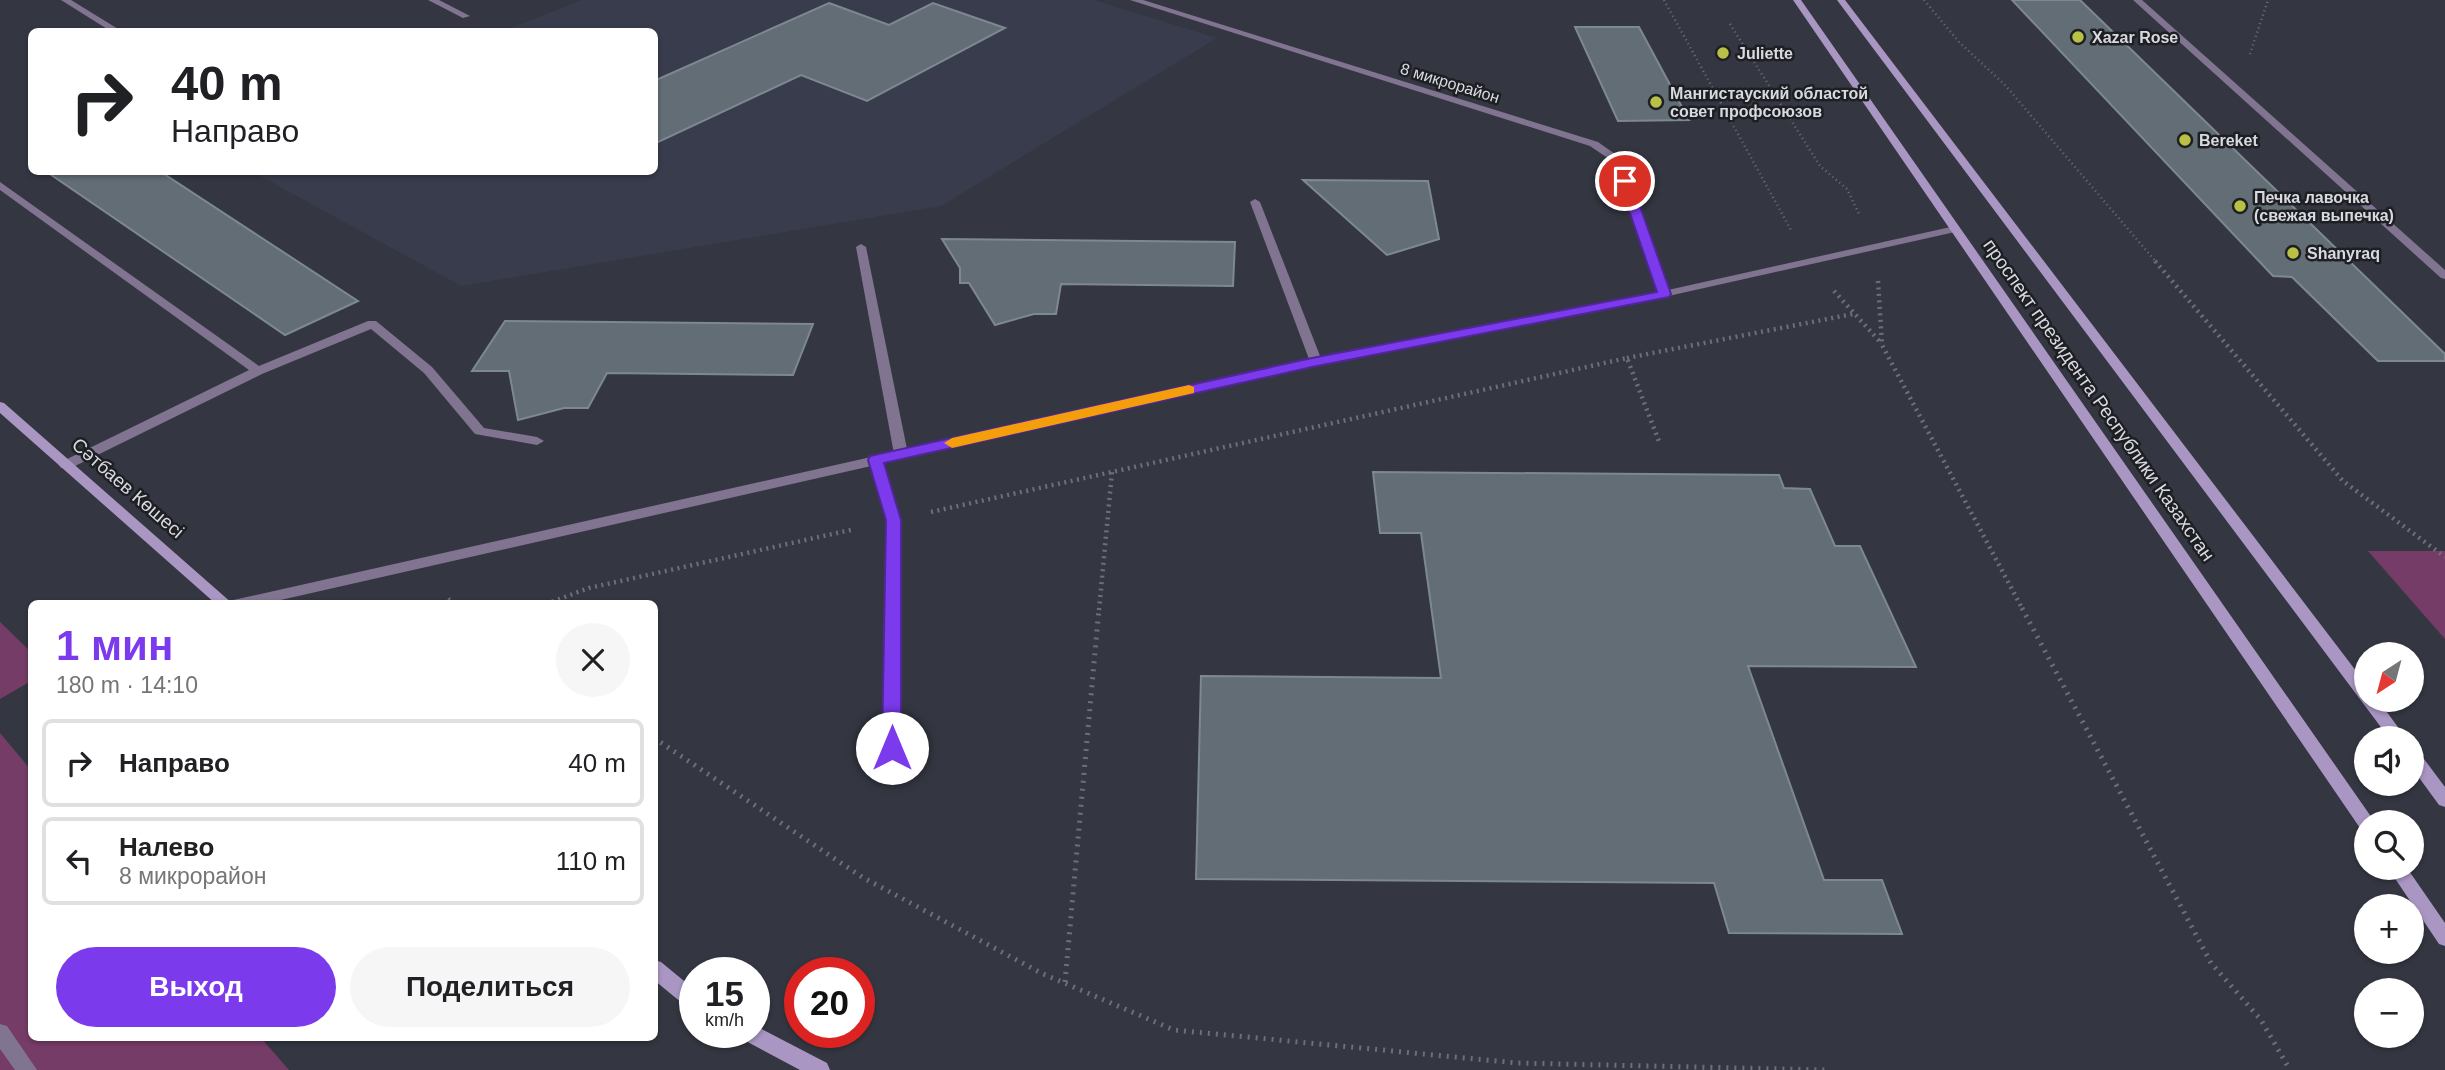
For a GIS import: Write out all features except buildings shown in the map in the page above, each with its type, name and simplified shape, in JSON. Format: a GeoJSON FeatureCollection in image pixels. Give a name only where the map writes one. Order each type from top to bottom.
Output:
{"type":"FeatureCollection","features":[{"type":"Feature","properties":{"kind":"main road","name":"проспект президента Республики Казахстан"},"geometry":{"type":"LineString","coordinates":[[1797,0],[2357,810]]}},
{"type":"Feature","properties":{"kind":"main road","name":"проспект президента Республики Казахстан"},"geometry":{"type":"LineString","coordinates":[[1841,0],[2354,680]]}},
{"type":"Feature","properties":{"kind":"main road","name":"Сәтбаев Көшесі"},"geometry":{"type":"LineString","coordinates":[[0,407],[221,600]]}},
{"type":"Feature","properties":{"kind":"main road"},"geometry":{"type":"LineString","coordinates":[[2378,712],[2389,726]]}},
{"type":"Feature","properties":{"kind":"main road"},"geometry":{"type":"LineString","coordinates":[[2424,772],[2445,800]]}},
{"type":"Feature","properties":{"kind":"main road"},"geometry":{"type":"LineString","coordinates":[[2405,880],[2445,938]]}},
{"type":"Feature","properties":{"kind":"main road"},"geometry":{"type":"LineString","coordinates":[[658,971],[679,989]]}},
{"type":"Feature","properties":{"kind":"main road"},"geometry":{"type":"LineString","coordinates":[[770,1043],[820,1070]]}},
{"type":"Feature","properties":{"kind":"street"},"geometry":{"type":"LineString","coordinates":[[65,0],[113,28]]}},
{"type":"Feature","properties":{"kind":"street"},"geometry":{"type":"LineString","coordinates":[[432,0],[466,16]]}},
{"type":"Feature","properties":{"kind":"street","name":"8 микрорайон"},"geometry":{"type":"LineString","coordinates":[[1134,0],[1594,144],[1617,159],[1664,294]]}},
{"type":"Feature","properties":{"kind":"street"},"geometry":{"type":"LineString","coordinates":[[2137,0],[2445,276]]}},
{"type":"Feature","properties":{"kind":"street"},"geometry":{"type":"LineString","coordinates":[[0,185],[258,371]]}},
{"type":"Feature","properties":{"kind":"street"},"geometry":{"type":"LineString","coordinates":[[1255,202],[1316,360],[1312,362]]}},
{"type":"Feature","properties":{"kind":"street"},"geometry":{"type":"LineString","coordinates":[[256,600],[1312,362],[1664,294],[1955,229]]}},
{"type":"Feature","properties":{"kind":"street"},"geometry":{"type":"LineString","coordinates":[[862,247],[901,454]]}},
{"type":"Feature","properties":{"kind":"street"},"geometry":{"type":"LineString","coordinates":[[66,465],[258,371],[372,324],[428,370],[481,431],[537,441]]}},
{"type":"Feature","properties":{"kind":"street"},"geometry":{"type":"LineString","coordinates":[[876,460],[894,520],[892,748]]}},
{"type":"Feature","properties":{"kind":"street"},"geometry":{"type":"LineString","coordinates":[[0,1033],[27,1070]]}},
{"type":"Feature","properties":{"kind":"path"},"geometry":{"type":"LineString","coordinates":[[1664,0],[1808,262],[1882,345],[2211,963],[2262,1020],[2290,1070]]}},
{"type":"Feature","properties":{"kind":"path"},"geometry":{"type":"LineString","coordinates":[[1924,0],[1959,42],[2005,85],[2343,481],[2445,557]]}},
{"type":"Feature","properties":{"kind":"path"},"geometry":{"type":"LineString","coordinates":[[2238,91],[2268,0]]}},
{"type":"Feature","properties":{"kind":"path"},"geometry":{"type":"LineString","coordinates":[[1730,24],[1820,166],[1847,190],[1875,247],[1882,345]]}},
{"type":"Feature","properties":{"kind":"path"},"geometry":{"type":"LineString","coordinates":[[558,600],[589,588],[894,520],[1627,358],[1854,313]]}},
{"type":"Feature","properties":{"kind":"path"},"geometry":{"type":"LineString","coordinates":[[1627,358],[1660,444]]}},
{"type":"Feature","properties":{"kind":"path"},"geometry":{"type":"LineString","coordinates":[[1065,982],[1112,472]]}},
{"type":"Feature","properties":{"kind":"path"},"geometry":{"type":"LineString","coordinates":[[658,741],[862,877],[1041,973],[1174,1030],[1517,1063],[1827,1070]]}},
{"type":"Feature","properties":{"kind":"shaded area"},"geometry":{"type":"Polygon","coordinates":[[[582,0],[1094,0],[1217,38],[941,206],[461,286],[258,175],[658,175],[658,28],[511,28],[582,0]]]}},
{"type":"Feature","properties":{"kind":"shaded area"},"geometry":{"type":"Polygon","coordinates":[[[2368,551],[2445,551],[2445,639],[2368,551]]]}},
{"type":"Feature","properties":{"kind":"shaded area"},"geometry":{"type":"Polygon","coordinates":[[[0,622],[28,649],[28,683],[0,699],[0,622]]]}},
{"type":"Feature","properties":{"kind":"shaded area"},"geometry":{"type":"Polygon","coordinates":[[[0,733],[28,766],[28,1041],[264,1041],[289,1070],[0,1070],[0,733]]]}},
{"type":"Feature","properties":{"kind":"slow traffic"},"geometry":{"type":"LineString","coordinates":[[952,443],[1189,390]]}},
{"type":"Feature","properties":{"kind":"place","name":"Xazar Rose"},"geometry":{"type":"Point","coordinates":[2078,37]}},
{"type":"Feature","properties":{"kind":"place","name":"Juliette"},"geometry":{"type":"Point","coordinates":[1723,53]}},
{"type":"Feature","properties":{"kind":"place","name":"Мангистауский областой совет профсоюзов"},"geometry":{"type":"Point","coordinates":[1656,102]}},
{"type":"Feature","properties":{"kind":"place","name":"Bereket"},"geometry":{"type":"Point","coordinates":[2185,140]}},
{"type":"Feature","properties":{"kind":"place","name":"Печка лавочка (свежая выпечка)"},"geometry":{"type":"Point","coordinates":[2240,206]}},
{"type":"Feature","properties":{"kind":"place","name":"Shanyraq"},"geometry":{"type":"Point","coordinates":[2293,253]}},
{"type":"Feature","properties":{"kind":"route"},"geometry":{"type":"LineString","coordinates":[[892,748],[894,520],[876,460],[1312,362],[1664,294],[1625,181]]}}]}
